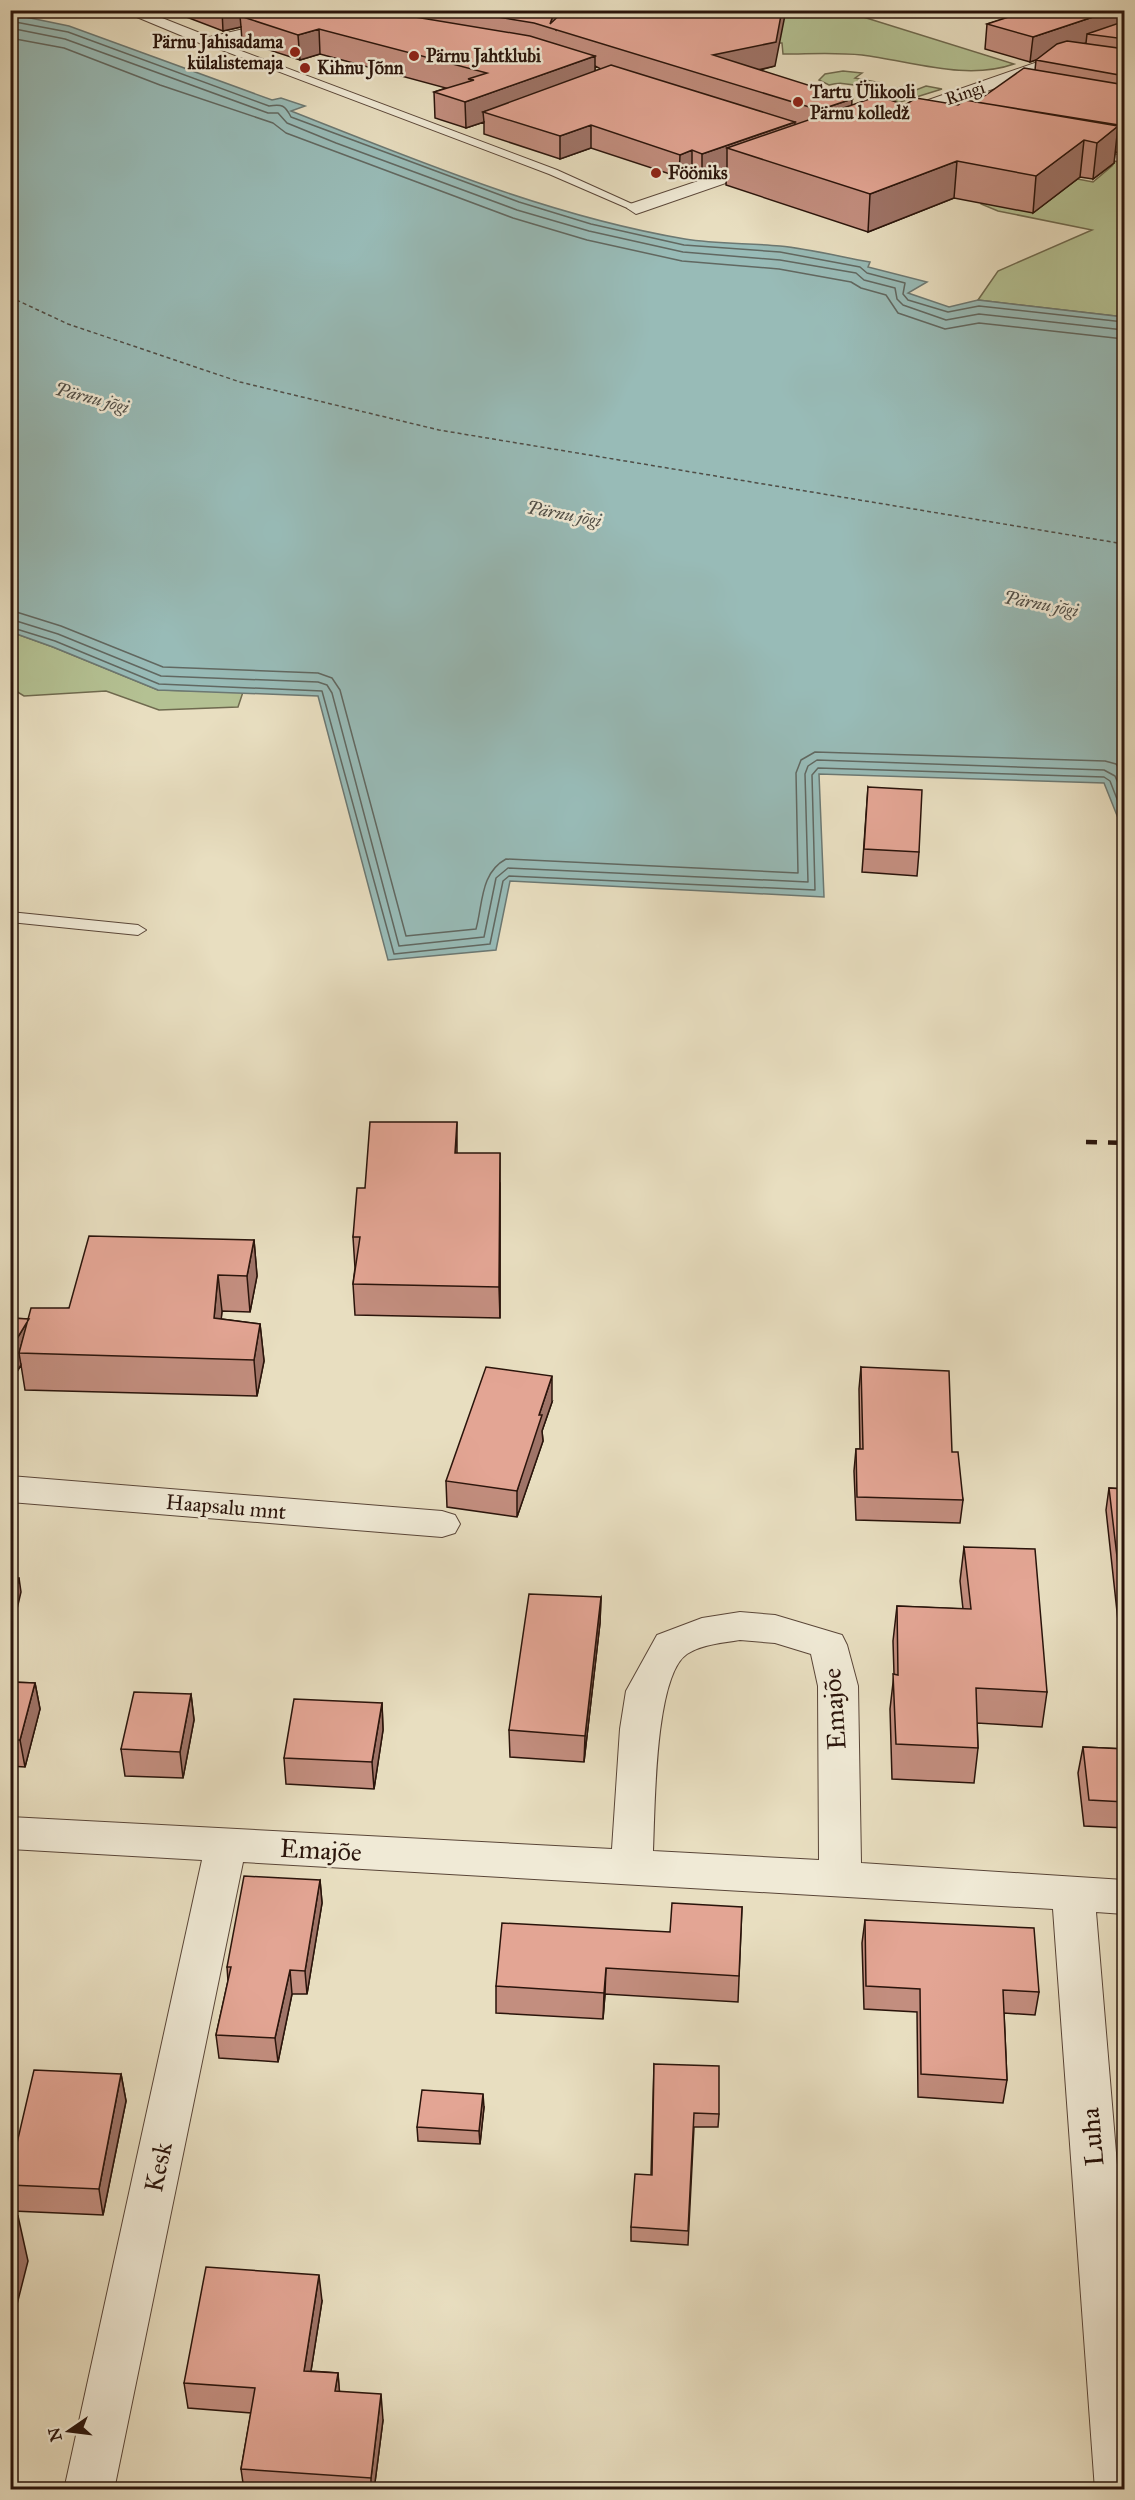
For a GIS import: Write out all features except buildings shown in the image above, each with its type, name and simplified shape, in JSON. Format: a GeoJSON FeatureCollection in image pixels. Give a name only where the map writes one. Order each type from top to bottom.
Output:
{"type":"FeatureCollection","features":[{"type":"Feature","properties":{"kind":"street"},"geometry":{"type":"LineString","coordinates":[[137,12],[209,42],[303,20]]}},
{"type":"Feature","properties":{"kind":"street","name":"Ringi"},"geometry":{"type":"LineString","coordinates":[[883,121],[1125,37]]}},
{"type":"Feature","properties":{"kind":"street"},"geometry":{"type":"LineString","coordinates":[[636,208],[785,156]]}},
{"type":"Feature","properties":{"kind":"street","name":"Haapsalu mnt"},"geometry":{"type":"LineString","coordinates":[[10,1490],[442,1524]]}},
{"type":"Feature","properties":{"kind":"street","name":"Emajõe"},"geometry":{"type":"LineString","coordinates":[[631,1869],[640,1729],[646,1691],[671,1645],[702,1632],[740,1626],[775,1629],[828,1645],[838,1686],[840,1878]]}},
{"type":"Feature","properties":{"kind":"street","name":"Emajõe"},"geometry":{"type":"LineString","coordinates":[[10,1833],[631,1869],[840,1878],[1125,1897]]}},
{"type":"Feature","properties":{"kind":"street","name":"Kesk"},"geometry":{"type":"LineString","coordinates":[[89,2490],[226,1845]]}},
{"type":"Feature","properties":{"kind":"street","name":"Luha"},"geometry":{"type":"LineString","coordinates":[[1073,1893],[1120,2490]]}},
{"type":"Feature","properties":{"kind":"lane"},"geometry":{"type":"LineString","coordinates":[[209,42],[553,172],[636,208]]}},
{"type":"Feature","properties":{"kind":"lane"},"geometry":{"type":"LineString","coordinates":[[1060,60],[1081,63]]}},
{"type":"Feature","properties":{"kind":"lane"},"geometry":{"type":"LineString","coordinates":[[993,83],[1015,87]]}},
{"type":"Feature","properties":{"kind":"lane"},"geometry":{"type":"LineString","coordinates":[[905,114],[923,120]]}},
{"type":"Feature","properties":{"kind":"lane"},"geometry":{"type":"LineString","coordinates":[[458,137],[479,129]]}},
{"type":"Feature","properties":{"kind":"lane"},"geometry":{"type":"LineString","coordinates":[[1078,151],[1125,159]]}},
{"type":"Feature","properties":{"kind":"lane"},"geometry":{"type":"LineString","coordinates":[[10,917],[138,930]]}},
{"type":"Feature","properties":{"kind":"green space"},"geometry":{"type":"Polygon","coordinates":[[[566,10],[825,11],[860,16],[1014,64],[977,71],[938,68],[862,55],[783,54],[782,43],[757,43],[566,10]]]}},
{"type":"Feature","properties":{"kind":"green space"},"geometry":{"type":"Polygon","coordinates":[[[843,71],[862,73],[855,78],[881,83],[865,86],[843,83],[829,85],[819,80],[825,74],[843,71]]]}},
{"type":"Feature","properties":{"kind":"green space"},"geometry":{"type":"Polygon","coordinates":[[[926,86],[942,89],[894,104],[888,103],[898,99],[882,94],[901,87],[916,90],[926,86]]]}},
{"type":"Feature","properties":{"kind":"green space"},"geometry":{"type":"Polygon","coordinates":[[[986,137],[1124,163],[1124,317],[978,300],[998,271],[1092,230],[998,211],[981,204],[979,196],[1020,168],[1093,182],[1112,166],[983,141],[986,137]]]}},
{"type":"Feature","properties":{"kind":"green space"},"geometry":{"type":"Polygon","coordinates":[[[11,632],[158,690],[243,692],[238,707],[159,710],[106,691],[24,696],[11,688],[11,632]]]}},
{"type":"Feature","properties":{"kind":"water","name":"Pärnu jõgi"},"geometry":{"type":"Polygon","coordinates":[[[11,14],[69,26],[272,100],[281,98],[305,106],[291,111],[485,185],[584,216],[685,239],[791,247],[870,262],[868,267],[927,282],[908,293],[949,307],[978,300],[1124,317],[1124,833],[1104,783],[819,774],[824,897],[510,881],[496,950],[388,960],[318,696],[158,690],[11,632],[11,14]]]}},
{"type":"Feature","properties":{"kind":"ferry route"},"geometry":{"type":"LineString","coordinates":[[10,297],[68,324],[240,382],[439,430],[1124,544]]}},
{"type":"Feature","properties":{"kind":"railway"},"geometry":{"type":"LineString","coordinates":[[1086,1142],[1124,1143]]}},
{"type":"Feature","properties":{"kind":"place","name":"Pärnu Jahisadama külalistemaja"},"geometry":{"type":"Point","coordinates":[295,52]}},
{"type":"Feature","properties":{"kind":"place","name":"Pärnu Jahtklubi"},"geometry":{"type":"Point","coordinates":[414,56]}},
{"type":"Feature","properties":{"kind":"place","name":"Kihnu Jõnn"},"geometry":{"type":"Point","coordinates":[305,68]}},
{"type":"Feature","properties":{"kind":"place","name":"Tartu Ülikooli Pärnu kolledž"},"geometry":{"type":"Point","coordinates":[798,102]}},
{"type":"Feature","properties":{"kind":"place","name":"Fööniks"},"geometry":{"type":"Point","coordinates":[656,173]}}]}
